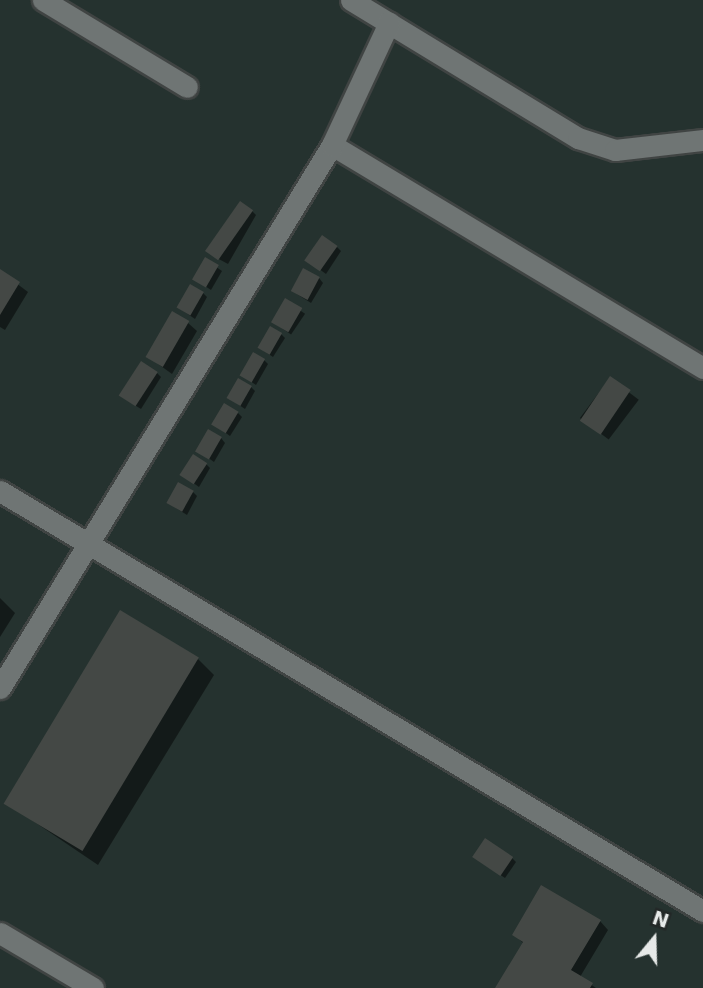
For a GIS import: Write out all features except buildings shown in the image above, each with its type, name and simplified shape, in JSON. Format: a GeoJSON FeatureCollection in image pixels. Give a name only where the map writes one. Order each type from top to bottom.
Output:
{"type":"FeatureCollection","features":[{"type":"Feature","properties":{"kind":"lane"},"geometry":{"type":"LineString","coordinates":[[43,0],[187,87]]}},
{"type":"Feature","properties":{"kind":"lane"},"geometry":{"type":"LineString","coordinates":[[351,0],[578,138],[615,150],[703,140]]}},
{"type":"Feature","properties":{"kind":"lane"},"geometry":{"type":"LineString","coordinates":[[0,688],[86,543],[332,145],[389,23]]}},
{"type":"Feature","properties":{"kind":"lane"},"geometry":{"type":"LineString","coordinates":[[332,145],[703,369]]}},
{"type":"Feature","properties":{"kind":"lane"},"geometry":{"type":"LineString","coordinates":[[0,491],[703,911]]}},
{"type":"Feature","properties":{"kind":"lane"},"geometry":{"type":"LineString","coordinates":[[0,933],[93,988]]}},
{"type":"Feature","properties":{"kind":"shaded area"},"geometry":{"type":"Polygon","coordinates":[[[0,0],[703,0],[703,988],[0,988],[0,0]]]}}]}
